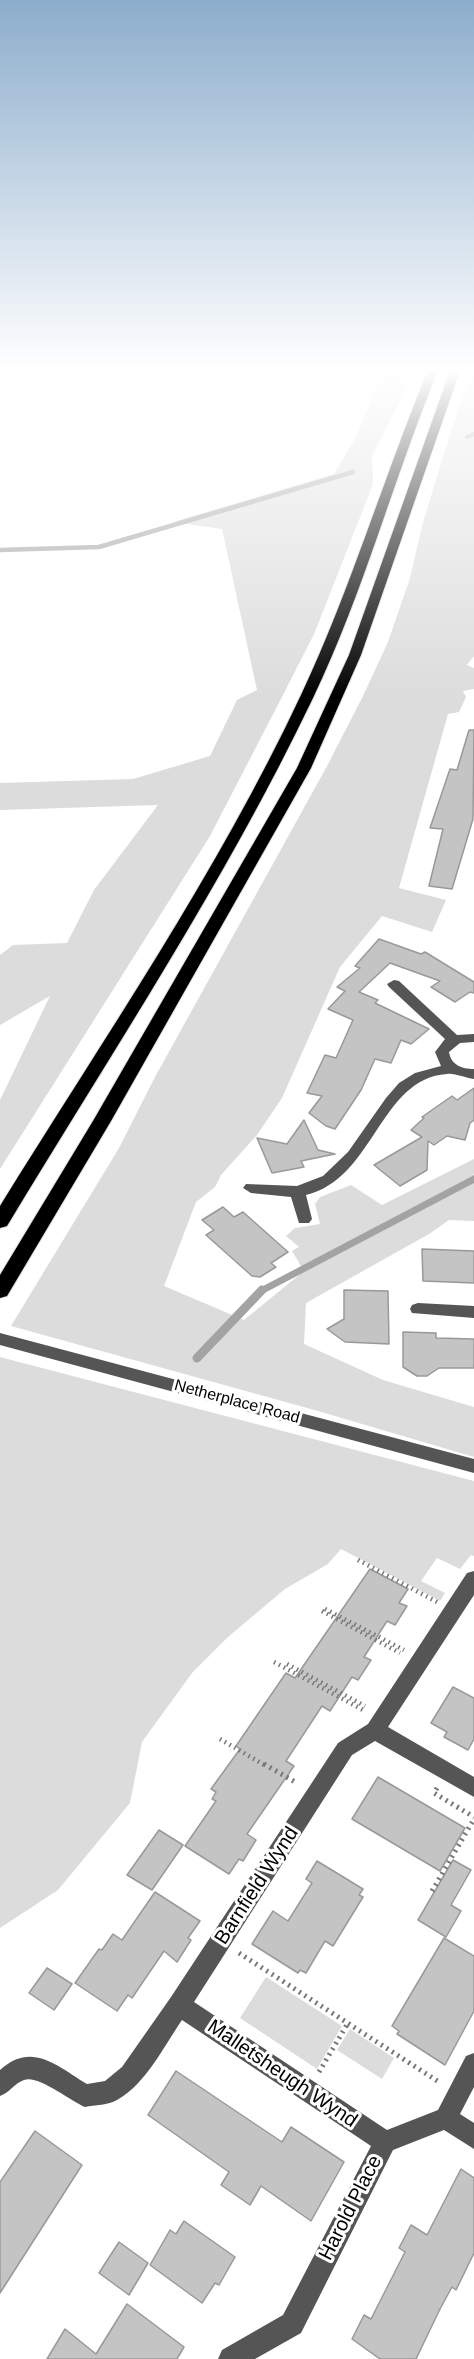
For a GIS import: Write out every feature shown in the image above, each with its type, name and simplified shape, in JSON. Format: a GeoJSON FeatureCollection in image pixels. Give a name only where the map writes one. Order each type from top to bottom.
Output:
{"type":"FeatureCollection","features":[{"type":"Feature","properties":{"kind":"highway"},"geometry":{"type":"LineString","coordinates":[[0,1221],[197,901],[288,734],[326,653],[392,478]]}},
{"type":"Feature","properties":{"kind":"highway"},"geometry":{"type":"LineString","coordinates":[[0,1291],[102,1122],[304,768],[355,655],[417,478]]}},
{"type":"Feature","properties":{"kind":"street"},"geometry":{"type":"LineString","coordinates":[[394,984],[454,1040]]}},
{"type":"Feature","properties":{"kind":"street"},"geometry":{"type":"LineString","coordinates":[[451,1068],[442,1058],[445,1046],[454,1040],[474,1038]]}},
{"type":"Feature","properties":{"kind":"street"},"geometry":{"type":"LineString","coordinates":[[251,1188],[280,1194],[298,1193],[338,1175],[393,1097],[416,1077],[451,1068],[474,1074]]}},
{"type":"Feature","properties":{"kind":"street"},"geometry":{"type":"LineString","coordinates":[[298,1193],[304,1219]]}},
{"type":"Feature","properties":{"kind":"street"},"geometry":{"type":"LineString","coordinates":[[418,1309],[474,1312]]}},
{"type":"Feature","properties":{"kind":"street","name":"Netherplace Road"},"geometry":{"type":"LineString","coordinates":[[0,1339],[474,1466]]}},
{"type":"Feature","properties":{"kind":"street","name":"Barnfield Wynd"},"geometry":{"type":"LineString","coordinates":[[0,2085],[18,2069],[36,2067],[85,2096],[111,2091],[130,2075],[179,2005],[345,1749],[380,1722],[474,1579]]}},
{"type":"Feature","properties":{"kind":"street"},"geometry":{"type":"LineString","coordinates":[[380,1722],[474,1788]]}},
{"type":"Feature","properties":{"kind":"street","name":"Malletsheugh Wynd"},"geometry":{"type":"LineString","coordinates":[[179,2005],[385,2142]]}},
{"type":"Feature","properties":{"kind":"street"},"geometry":{"type":"LineString","coordinates":[[474,2064],[446,2118],[474,2137]]}},
{"type":"Feature","properties":{"kind":"street","name":"Harold Place"},"geometry":{"type":"LineString","coordinates":[[231,2359],[292,2324],[385,2142],[446,2118]]}},
{"type":"Feature","properties":{"kind":"path"},"geometry":{"type":"LineString","coordinates":[[357,1560],[453,1611]]}},
{"type":"Feature","properties":{"kind":"path"},"geometry":{"type":"LineString","coordinates":[[323,1610],[420,1661]]}},
{"type":"Feature","properties":{"kind":"path"},"geometry":{"type":"LineString","coordinates":[[274,1662],[380,1722]]}},
{"type":"Feature","properties":{"kind":"path"},"geometry":{"type":"LineString","coordinates":[[287,1664],[380,1722]]}},
{"type":"Feature","properties":{"kind":"path"},"geometry":{"type":"LineString","coordinates":[[220,1740],[316,1794]]}},
{"type":"Feature","properties":{"kind":"path"},"geometry":{"type":"LineString","coordinates":[[432,1891],[474,1819]]}},
{"type":"Feature","properties":{"kind":"path"},"geometry":{"type":"LineString","coordinates":[[221,1941],[458,2094]]}},
{"type":"Feature","properties":{"kind":"path"},"geometry":{"type":"LineString","coordinates":[[307,2092],[348,2023]]}},
{"type":"Feature","properties":{"kind":"shaded area"},"geometry":{"type":"Polygon","coordinates":[[[320,478],[373,478],[373,484],[315,632],[210,836],[0,1169],[0,1100],[50,996],[0,1025],[0,955],[13,945],[67,943],[94,890],[158,805],[0,810],[0,783],[133,779],[210,756],[237,700],[257,690],[222,529],[173,522],[320,478]]]}},
{"type":"Feature","properties":{"kind":"shaded area"},"geometry":{"type":"Polygon","coordinates":[[[437,478],[474,478],[474,656],[467,665],[474,668],[474,689],[463,691],[466,697],[459,712],[448,714],[399,888],[446,900],[432,932],[382,916],[340,967],[282,1098],[257,1135],[221,1175],[215,1187],[196,1202],[164,1286],[244,1320],[304,1271],[292,1251],[299,1247],[286,1236],[295,1228],[320,1224],[315,1204],[320,1197],[351,1185],[382,1205],[474,1159],[474,1221],[449,1220],[429,1234],[306,1303],[304,1344],[383,1380],[474,1407],[474,1457],[11,1326],[119,1148],[155,1077],[326,768],[362,698],[388,642],[410,578],[437,478]]]}},
{"type":"Feature","properties":{"kind":"shaded area"},"geometry":{"type":"Polygon","coordinates":[[[0,1357],[474,1481],[474,1556],[471,1555],[460,1569],[437,1558],[421,1581],[445,1593],[440,1601],[341,1549],[328,1564],[285,1589],[228,1637],[192,1673],[142,1742],[130,1803],[58,1890],[0,1928],[0,1357]]]}},
{"type":"Feature","properties":{"kind":"shaded area"},"geometry":{"type":"Polygon","coordinates":[[[266,1977],[342,2026],[317,2069],[240,2018],[266,1977]]]}},
{"type":"Feature","properties":{"kind":"shaded area"},"geometry":{"type":"Polygon","coordinates":[[[350,2029],[394,2058],[382,2079],[337,2050],[350,2029]]]}},
{"type":"Feature","properties":{"kind":"building"},"geometry":{"type":"Polygon","coordinates":[[[469,730],[474,730],[473,819],[452,889],[429,886],[443,829],[430,828],[450,769],[457,770],[469,730]]]}},
{"type":"Feature","properties":{"kind":"building"},"geometry":{"type":"Polygon","coordinates":[[[379,939],[421,954],[425,952],[474,982],[474,993],[470,992],[455,1002],[431,987],[440,981],[390,963],[359,992],[378,1000],[375,1003],[429,1029],[411,1044],[401,1040],[391,1063],[375,1059],[361,1090],[335,1129],[326,1126],[309,1113],[322,1096],[307,1093],[325,1055],[336,1058],[353,1020],[328,1009],[345,991],[337,987],[360,968],[355,966],[379,939]]]}},
{"type":"Feature","properties":{"kind":"building"},"geometry":{"type":"Polygon","coordinates":[[[474,1088],[474,1120],[470,1123],[465,1140],[447,1136],[434,1145],[428,1141],[427,1170],[400,1186],[374,1165],[422,1137],[411,1130],[424,1118],[422,1117],[452,1096],[457,1100],[474,1088]]]}},
{"type":"Feature","properties":{"kind":"building"},"geometry":{"type":"Polygon","coordinates":[[[304,1120],[318,1150],[335,1154],[301,1161],[304,1167],[272,1173],[257,1138],[287,1144],[304,1120]]]}},
{"type":"Feature","properties":{"kind":"building"},"geometry":{"type":"Polygon","coordinates":[[[223,1207],[234,1217],[243,1212],[288,1252],[271,1263],[276,1267],[260,1277],[252,1276],[206,1235],[214,1230],[202,1220],[223,1207]]]}},
{"type":"Feature","properties":{"kind":"building"},"geometry":{"type":"Polygon","coordinates":[[[422,1249],[474,1251],[474,1283],[423,1281],[422,1249]]]}},
{"type":"Feature","properties":{"kind":"building"},"geometry":{"type":"Polygon","coordinates":[[[344,1290],[388,1291],[389,1344],[345,1342],[327,1329],[344,1319],[344,1290]]]}},
{"type":"Feature","properties":{"kind":"building"},"geometry":{"type":"Polygon","coordinates":[[[403,1332],[436,1333],[436,1338],[474,1339],[474,1368],[439,1368],[427,1376],[417,1376],[403,1367],[403,1332]]]}},
{"type":"Feature","properties":{"kind":"building"},"geometry":{"type":"Polygon","coordinates":[[[370,1569],[408,1589],[399,1603],[407,1606],[395,1625],[387,1621],[364,1657],[371,1660],[358,1680],[352,1677],[330,1711],[322,1706],[286,1761],[294,1766],[247,1834],[256,1840],[243,1861],[239,1859],[229,1874],[185,1846],[216,1801],[212,1799],[216,1792],[211,1789],[240,1749],[236,1746],[286,1673],[295,1678],[370,1569]]]}},
{"type":"Feature","properties":{"kind":"building"},"geometry":{"type":"Polygon","coordinates":[[[453,1687],[474,1698],[474,1739],[468,1750],[444,1737],[447,1732],[431,1723],[453,1687]]]}},
{"type":"Feature","properties":{"kind":"building"},"geometry":{"type":"Polygon","coordinates":[[[378,1777],[465,1828],[440,1871],[352,1819],[378,1777]]]}},
{"type":"Feature","properties":{"kind":"building"},"geometry":{"type":"Polygon","coordinates":[[[159,1830],[183,1845],[152,1890],[127,1875],[159,1830]]]}},
{"type":"Feature","properties":{"kind":"building"},"geometry":{"type":"Polygon","coordinates":[[[453,1860],[471,1870],[451,1905],[461,1911],[446,1937],[418,1920],[453,1860]]]}},
{"type":"Feature","properties":{"kind":"building"},"geometry":{"type":"Polygon","coordinates":[[[317,1861],[363,1889],[359,1895],[363,1897],[333,1946],[325,1941],[306,1973],[300,1970],[298,1973],[252,1944],[273,1911],[288,1921],[312,1883],[306,1879],[317,1861]]]}},
{"type":"Feature","properties":{"kind":"building"},"geometry":{"type":"Polygon","coordinates":[[[155,1892],[200,1921],[188,1938],[191,1940],[177,1962],[164,1951],[132,1998],[128,1995],[117,2011],[75,1983],[99,1949],[102,1950],[113,1934],[122,1940],[155,1892]]]}},
{"type":"Feature","properties":{"kind":"building"},"geometry":{"type":"Polygon","coordinates":[[[444,1938],[474,1956],[474,2011],[445,2065],[397,2034],[399,2031],[392,2026],[444,1938]]]}},
{"type":"Feature","properties":{"kind":"building"},"geometry":{"type":"Polygon","coordinates":[[[47,1968],[72,1984],[54,2010],[29,1993],[47,1968]]]}},
{"type":"Feature","properties":{"kind":"building"},"geometry":{"type":"Polygon","coordinates":[[[176,2071],[282,2142],[291,2127],[344,2162],[311,2221],[261,2186],[250,2205],[221,2185],[229,2172],[148,2115],[176,2071]]]}},
{"type":"Feature","properties":{"kind":"building"},"geometry":{"type":"Polygon","coordinates":[[[35,2131],[82,2165],[0,2293],[0,2182],[35,2131]]]}},
{"type":"Feature","properties":{"kind":"building"},"geometry":{"type":"Polygon","coordinates":[[[461,2169],[474,2178],[474,2253],[456,2290],[452,2287],[416,2359],[380,2359],[352,2339],[364,2315],[371,2319],[405,2252],[399,2248],[411,2225],[427,2235],[461,2169]]]}},
{"type":"Feature","properties":{"kind":"building"},"geometry":{"type":"Polygon","coordinates":[[[184,2221],[235,2257],[219,2285],[215,2283],[202,2303],[150,2265],[170,2230],[176,2234],[184,2221]]]}},
{"type":"Feature","properties":{"kind":"building"},"geometry":{"type":"Polygon","coordinates":[[[119,2242],[148,2263],[129,2295],[99,2273],[119,2242]]]}},
{"type":"Feature","properties":{"kind":"building"},"geometry":{"type":"Polygon","coordinates":[[[127,2304],[184,2347],[177,2359],[47,2359],[65,2329],[96,2354],[127,2304]]]}},
{"type":"Feature","properties":{"kind":"waterway"},"geometry":{"type":"LineString","coordinates":[[0,550],[99,547],[332,478]]}},
{"type":"Feature","properties":{"kind":"waterway"},"geometry":{"type":"LineString","coordinates":[[261,1291],[474,1179]]}},
{"type":"Feature","properties":{"kind":"waterway"},"geometry":{"type":"LineString","coordinates":[[197,1358],[261,1291]]}}]}
